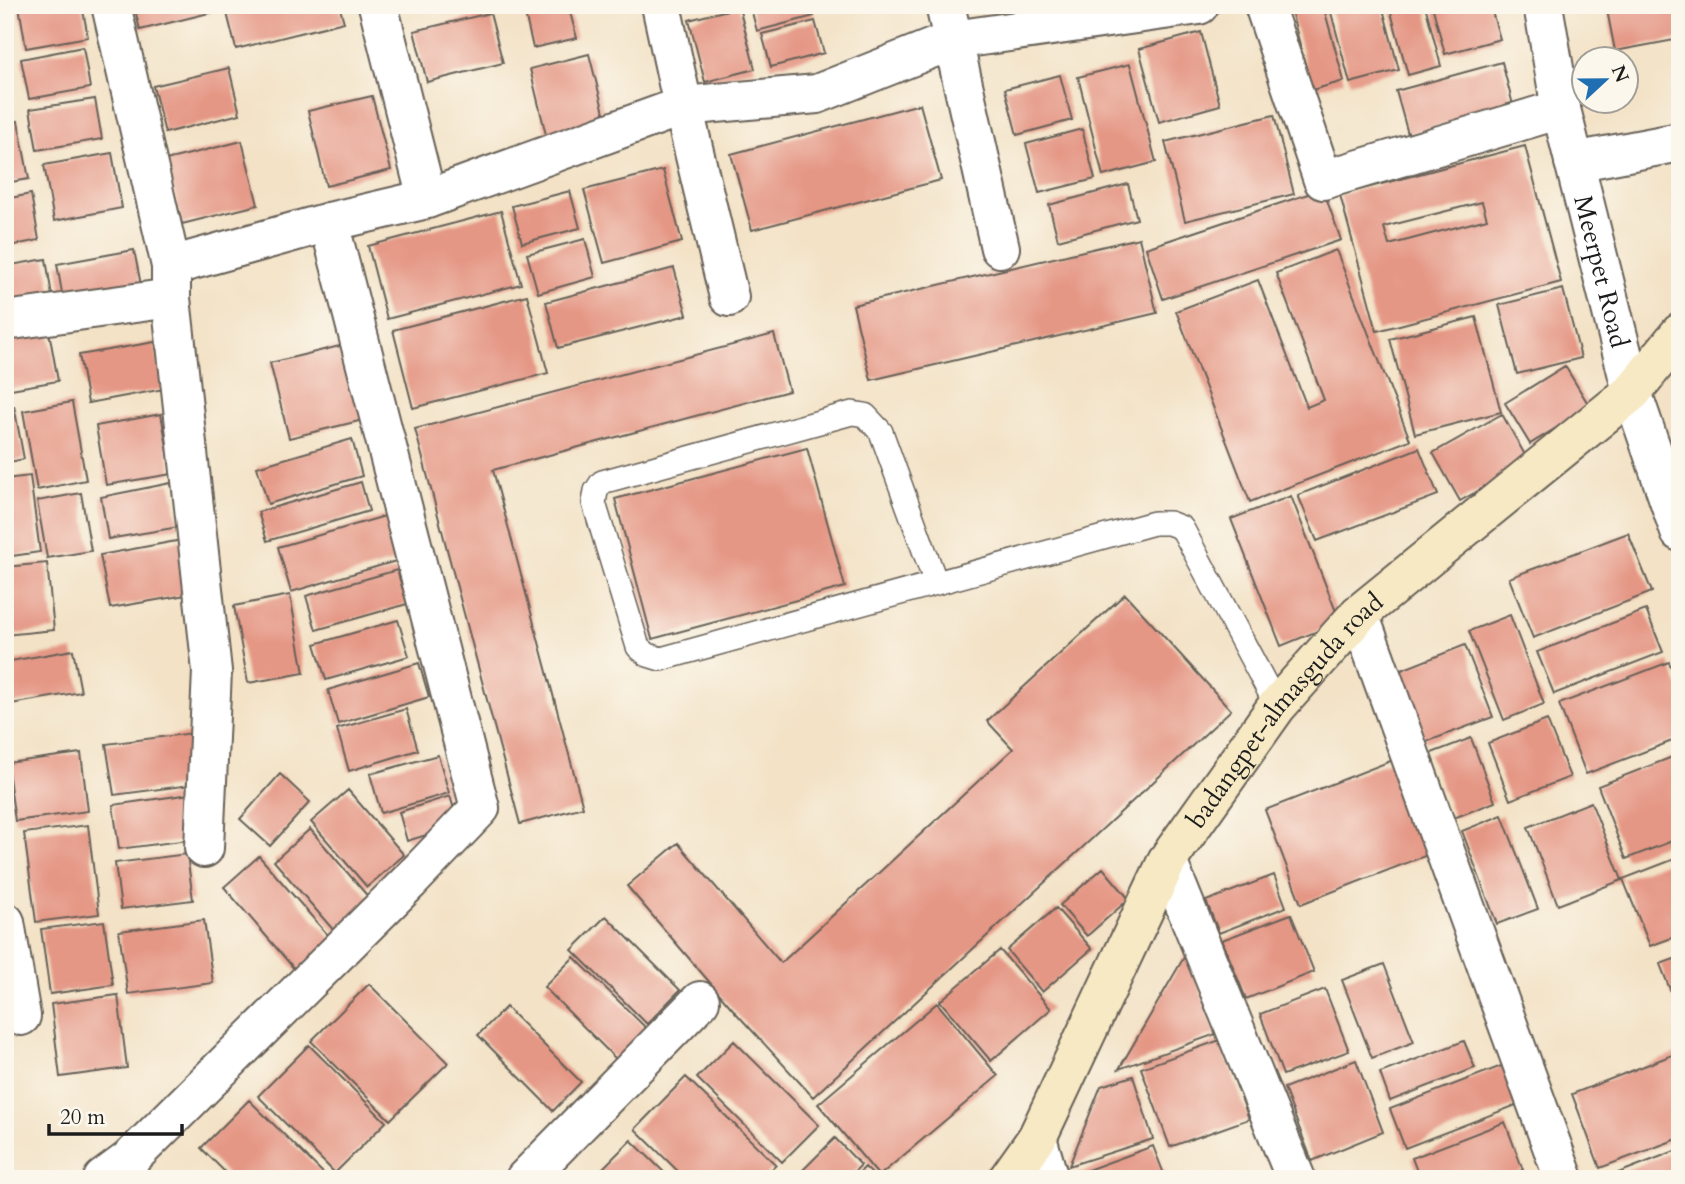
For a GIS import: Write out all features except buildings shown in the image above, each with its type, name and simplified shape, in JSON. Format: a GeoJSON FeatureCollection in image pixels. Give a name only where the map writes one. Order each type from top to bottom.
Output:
{"type":"FeatureCollection","features":[{"type":"Feature","properties":{"kind":"street"},"geometry":{"type":"LineString","coordinates":[[111,5],[171,282],[212,671],[204,848]]}},
{"type":"Feature","properties":{"kind":"street"},"geometry":{"type":"LineString","coordinates":[[378,5],[427,199]]}},
{"type":"Feature","properties":{"kind":"street"},"geometry":{"type":"LineString","coordinates":[[661,5],[729,297]]}},
{"type":"Feature","properties":{"kind":"street"},"geometry":{"type":"LineString","coordinates":[[5,321],[171,282],[329,222],[427,199],[683,106],[817,94],[949,23],[1199,5]]}},
{"type":"Feature","properties":{"kind":"street"},"geometry":{"type":"LineString","coordinates":[[1264,5],[1323,180],[1560,109]]}},
{"type":"Feature","properties":{"kind":"street","name":"Meerpet Road"},"geometry":{"type":"LineString","coordinates":[[1543,5],[1560,109],[1632,393],[1680,532]]}},
{"type":"Feature","properties":{"kind":"street"},"geometry":{"type":"LineString","coordinates":[[949,23],[1000,247]]}},
{"type":"Feature","properties":{"kind":"street"},"geometry":{"type":"LineString","coordinates":[[1574,162],[1680,142]]}},
{"type":"Feature","properties":{"kind":"street"},"geometry":{"type":"LineString","coordinates":[[103,1179],[140,1150],[480,808],[329,222]]}},
{"type":"Feature","properties":{"kind":"street","name":"badangpet-almasguda road"},"geometry":{"type":"LineString","coordinates":[[1008,1179],[1037,1138],[1167,861],[1278,706],[1359,614],[1632,393],[1680,333]]}},
{"type":"Feature","properties":{"kind":"street"},"geometry":{"type":"LineString","coordinates":[[1359,614],[1564,1179]]}},
{"type":"Feature","properties":{"kind":"street"},"geometry":{"type":"LineString","coordinates":[[1167,861],[1296,1179]]}},
{"type":"Feature","properties":{"kind":"street"},"geometry":{"type":"LineString","coordinates":[[5,922],[21,1016]]}},
{"type":"Feature","properties":{"kind":"street"},"geometry":{"type":"LineString","coordinates":[[525,1179],[700,1001]]}},
{"type":"Feature","properties":{"kind":"street"},"geometry":{"type":"LineString","coordinates":[[1037,1138],[1049,1179]]}},
{"type":"Feature","properties":{"kind":"lane"},"geometry":{"type":"LineString","coordinates":[[936,583],[881,432],[865,415],[852,413],[602,482],[596,491],[594,503],[638,646],[648,655],[661,659],[1154,523],[1169,523],[1182,528],[1278,706]]}}]}
